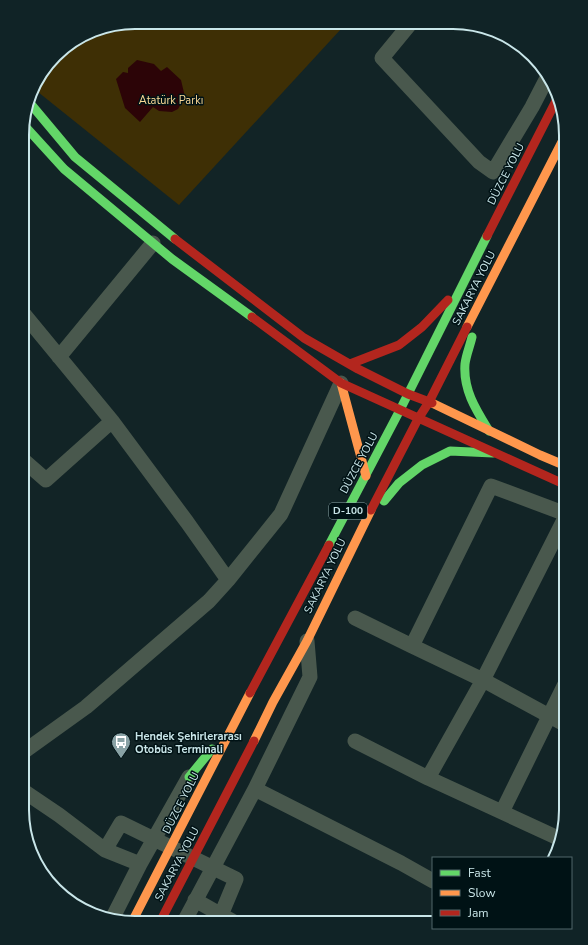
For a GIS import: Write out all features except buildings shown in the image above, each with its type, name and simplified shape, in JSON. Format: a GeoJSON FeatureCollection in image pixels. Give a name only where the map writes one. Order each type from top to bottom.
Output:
{"type":"FeatureCollection","features":[{"type":"Feature","properties":{"kind":"main road","name":"DÜZCE YOLU"},"geometry":{"type":"LineString","coordinates":[[135,916],[366,476],[554,105]]}},
{"type":"Feature","properties":{"kind":"main road"},"geometry":{"type":"LineString","coordinates":[[33,107],[75,157],[170,236],[304,338],[408,394],[429,402],[559,463]]}},
{"type":"Feature","properties":{"kind":"main road"},"geometry":{"type":"LineString","coordinates":[[29,131],[64,169],[152,243],[341,383],[559,482]]}},
{"type":"Feature","properties":{"kind":"main road","name":"SAKARYA YOLU"},"geometry":{"type":"LineString","coordinates":[[163,916],[235,779],[272,702],[307,641],[418,418],[429,402],[559,148]]}},
{"type":"Feature","properties":{"kind":"main road"},"geometry":{"type":"LineString","coordinates":[[350,364],[399,345],[422,327],[464,284]]}},
{"type":"Feature","properties":{"kind":"main road"},"geometry":{"type":"LineString","coordinates":[[482,299],[465,365],[467,390],[475,409],[489,431]]}},
{"type":"Feature","properties":{"kind":"main road"},"geometry":{"type":"LineString","coordinates":[[341,383],[366,476]]}},
{"type":"Feature","properties":{"kind":"main road"},"geometry":{"type":"LineString","coordinates":[[365,523],[399,483],[422,466],[450,451],[493,452]]}},
{"type":"Feature","properties":{"kind":"main road"},"geometry":{"type":"LineString","coordinates":[[189,777],[238,718]]}},
{"type":"Feature","properties":{"kind":"street"},"geometry":{"type":"LineString","coordinates":[[406,29],[382,58],[479,162],[493,172],[532,107],[545,82]]}},
{"type":"Feature","properties":{"kind":"street"},"geometry":{"type":"LineString","coordinates":[[59,357],[152,243]]}},
{"type":"Feature","properties":{"kind":"street"},"geometry":{"type":"LineString","coordinates":[[29,320],[112,421],[228,580]]}},
{"type":"Feature","properties":{"kind":"street"},"geometry":{"type":"LineString","coordinates":[[29,748],[86,707],[209,601],[228,580],[281,514],[341,383]]}},
{"type":"Feature","properties":{"kind":"street"},"geometry":{"type":"LineString","coordinates":[[29,465],[46,480],[112,421]]}},
{"type":"Feature","properties":{"kind":"street"},"geometry":{"type":"LineString","coordinates":[[412,646],[491,486],[559,512]]}},
{"type":"Feature","properties":{"kind":"street"},"geometry":{"type":"LineString","coordinates":[[428,778],[482,680],[559,529]]}},
{"type":"Feature","properties":{"kind":"street"},"geometry":{"type":"LineString","coordinates":[[355,618],[482,680],[559,721]]}},
{"type":"Feature","properties":{"kind":"street"},"geometry":{"type":"LineString","coordinates":[[187,916],[255,789],[310,677],[307,641]]}},
{"type":"Feature","properties":{"kind":"street"},"geometry":{"type":"LineString","coordinates":[[502,812],[559,696]]}},
{"type":"Feature","properties":{"kind":"street"},"geometry":{"type":"LineString","coordinates":[[355,741],[428,778],[555,837]]}},
{"type":"Feature","properties":{"kind":"street"},"geometry":{"type":"LineString","coordinates":[[115,914],[140,864],[189,777]]}},
{"type":"Feature","properties":{"kind":"street"},"geometry":{"type":"LineString","coordinates":[[255,789],[432,880]]}},
{"type":"Feature","properties":{"kind":"street"},"geometry":{"type":"LineString","coordinates":[[29,795],[105,850],[140,864]]}},
{"type":"Feature","properties":{"kind":"street"},"geometry":{"type":"LineString","coordinates":[[105,850],[121,823],[236,879],[221,915],[195,900]]}},
{"type":"Feature","properties":{"kind":"green space","name":"Atatürk Parkı"},"geometry":{"type":"Polygon","coordinates":[[[128,29],[341,29],[179,205],[38,92],[55,65],[65,55],[88,40],[114,31],[128,29]]]}},
{"type":"Feature","properties":{"kind":"shaded area"},"geometry":{"type":"Polygon","coordinates":[[[137,60],[154,64],[161,71],[167,67],[181,80],[185,97],[178,109],[172,112],[159,111],[153,107],[140,122],[125,108],[116,79],[123,72],[128,73],[128,68],[137,60]]]}},
{"type":"Feature","properties":{"kind":"traffic: fast"},"geometry":{"type":"LineString","coordinates":[[33,107],[75,157],[175,239]]}},
{"type":"Feature","properties":{"kind":"traffic: fast"},"geometry":{"type":"LineString","coordinates":[[29,131],[64,169],[172,259],[252,317]]}},
{"type":"Feature","properties":{"kind":"traffic: fast"},"geometry":{"type":"LineString","coordinates":[[329,545],[400,410],[487,236]]}},
{"type":"Feature","properties":{"kind":"traffic: fast"},"geometry":{"type":"LineString","coordinates":[[472,337],[465,364],[466,382],[471,399],[489,431]]}},
{"type":"Feature","properties":{"kind":"traffic: fast"},"geometry":{"type":"LineString","coordinates":[[384,501],[399,483],[422,465],[450,451],[493,453]]}},
{"type":"Feature","properties":{"kind":"traffic: fast"},"geometry":{"type":"LineString","coordinates":[[189,777],[212,749]]}},
{"type":"Feature","properties":{"kind":"traffic: slow"},"geometry":{"type":"LineString","coordinates":[[467,327],[559,148]]}},
{"type":"Feature","properties":{"kind":"traffic: slow"},"geometry":{"type":"LineString","coordinates":[[341,383],[366,476]]}},
{"type":"Feature","properties":{"kind":"traffic: slow"},"geometry":{"type":"LineString","coordinates":[[432,403],[559,463]]}},
{"type":"Feature","properties":{"kind":"traffic: slow"},"geometry":{"type":"LineString","coordinates":[[254,741],[273,702],[307,641],[371,510]]}},
{"type":"Feature","properties":{"kind":"traffic: slow"},"geometry":{"type":"LineString","coordinates":[[135,916],[250,693]]}},
{"type":"Feature","properties":{"kind":"traffic: jam"},"geometry":{"type":"LineString","coordinates":[[487,236],[554,105]]}},
{"type":"Feature","properties":{"kind":"traffic: jam"},"geometry":{"type":"LineString","coordinates":[[175,239],[304,338],[358,369],[408,394],[432,403]]}},
{"type":"Feature","properties":{"kind":"traffic: jam"},"geometry":{"type":"LineString","coordinates":[[350,364],[399,345],[422,327],[448,300]]}},
{"type":"Feature","properties":{"kind":"traffic: jam"},"geometry":{"type":"LineString","coordinates":[[252,317],[341,383],[559,482]]}},
{"type":"Feature","properties":{"kind":"traffic: jam"},"geometry":{"type":"LineString","coordinates":[[371,510],[467,327]]}},
{"type":"Feature","properties":{"kind":"traffic: jam"},"geometry":{"type":"LineString","coordinates":[[250,693],[329,545]]}},
{"type":"Feature","properties":{"kind":"traffic: jam"},"geometry":{"type":"LineString","coordinates":[[163,916],[254,741]]}},
{"type":"Feature","properties":{"kind":"place","name":"Hendek Şehirlerarası Otobüs Terminali"},"geometry":{"type":"Point","coordinates":[121,759]}}]}
